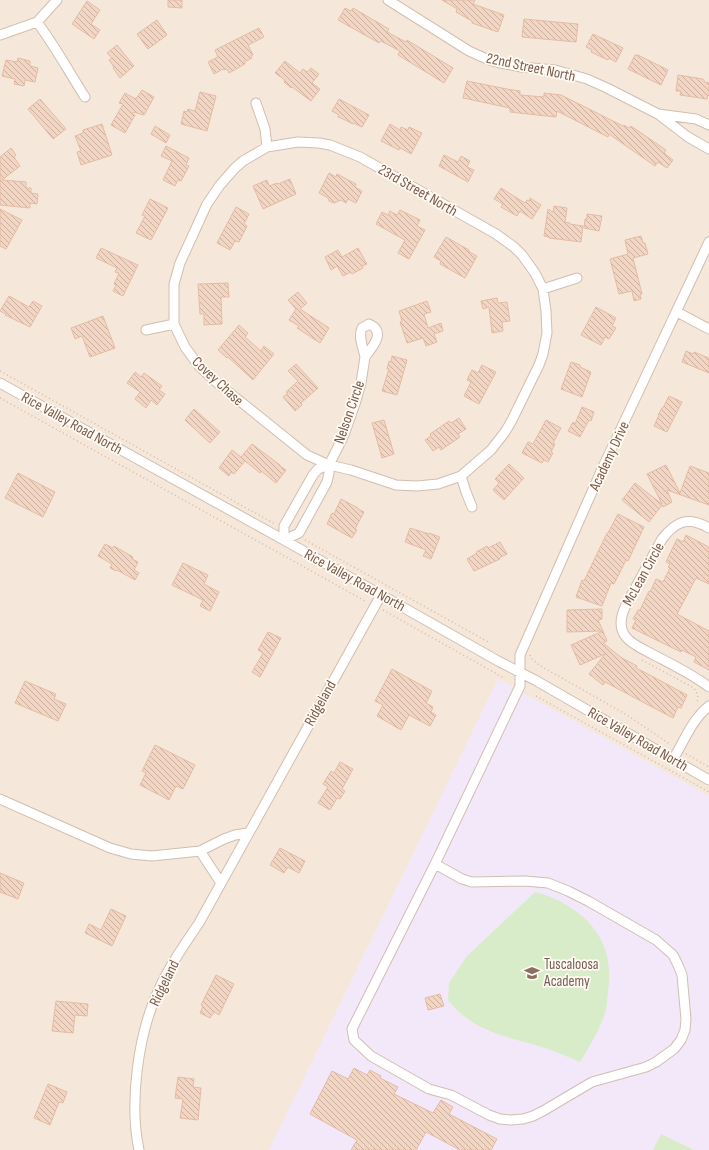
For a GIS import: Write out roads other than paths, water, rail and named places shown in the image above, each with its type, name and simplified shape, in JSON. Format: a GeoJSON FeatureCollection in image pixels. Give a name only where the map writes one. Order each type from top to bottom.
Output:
{"type":"FeatureCollection","features":[{"type":"Feature","properties":{"kind":"street"},"geometry":{"type":"LineString","coordinates":[[0,35],[37,22],[58,0]]}},
{"type":"Feature","properties":{"kind":"street","name":"22nd Street North"},"geometry":{"type":"LineString","coordinates":[[388,0],[469,51],[489,60],[510,65],[555,70],[607,88],[658,114],[688,137],[709,149]]}},
{"type":"Feature","properties":{"kind":"street"},"geometry":{"type":"LineString","coordinates":[[37,22],[54,45],[85,97]]}},
{"type":"Feature","properties":{"kind":"street"},"geometry":{"type":"LineString","coordinates":[[256,103],[264,129],[267,147]]}},
{"type":"Feature","properties":{"kind":"street","name":"22nd Street North"},"geometry":{"type":"LineString","coordinates":[[658,114],[696,119],[709,125]]}},
{"type":"Feature","properties":{"kind":"street","name":"23rd Street North"},"geometry":{"type":"LineString","coordinates":[[267,147],[298,142],[319,142],[340,148],[360,157],[505,240],[522,255],[535,273],[543,289]]}},
{"type":"Feature","properties":{"kind":"street","name":"Covey Chase"},"geometry":{"type":"LineString","coordinates":[[267,147],[243,161],[235,168],[220,185],[208,204],[176,273],[174,284],[174,324],[185,347],[199,366],[215,381],[307,455],[329,465],[351,470],[396,485],[428,486],[461,476],[491,450],[505,432],[539,365],[543,354],[547,333],[543,289]]}},
{"type":"Feature","properties":{"kind":"street","name":"Academy Drive"},"geometry":{"type":"LineString","coordinates":[[435,864],[462,879],[472,882],[525,881],[548,883],[588,901],[656,940],[673,955],[682,975],[686,1019],[685,1030],[681,1040],[674,1049],[656,1062],[646,1067],[592,1082],[533,1116],[511,1120],[489,1115],[450,1095],[429,1089],[371,1056],[354,1040],[352,1029],[435,864],[520,686],[520,655],[602,470],[709,242]]}},
{"type":"Feature","properties":{"kind":"street"},"geometry":{"type":"LineString","coordinates":[[543,289],[577,278]]}},
{"type":"Feature","properties":{"kind":"street"},"geometry":{"type":"LineString","coordinates":[[677,312],[709,329]]}},
{"type":"Feature","properties":{"kind":"street"},"geometry":{"type":"LineString","coordinates":[[146,330],[174,324]]}},
{"type":"Feature","properties":{"kind":"street","name":"Nelson Circle"},"geometry":{"type":"LineString","coordinates":[[329,465],[344,435],[355,404],[361,383],[365,357]]}},
{"type":"Feature","properties":{"kind":"street","name":"Rice Valley Road North"},"geometry":{"type":"LineString","coordinates":[[0,383],[535,680],[709,780]]}},
{"type":"Feature","properties":{"kind":"street"},"geometry":{"type":"LineString","coordinates":[[329,465],[327,482],[299,533],[284,540],[284,526],[313,475],[318,469],[329,465]]}},
{"type":"Feature","properties":{"kind":"street"},"geometry":{"type":"LineString","coordinates":[[461,476],[472,507]]}},
{"type":"Feature","properties":{"kind":"street","name":"McLean Circle"},"geometry":{"type":"LineString","coordinates":[[709,528],[695,522],[685,521],[677,524],[669,530],[662,539],[626,605],[622,614],[621,626],[626,638],[638,647],[681,669],[709,687]]}},
{"type":"Feature","properties":{"kind":"street","name":"Ridgeland"},"geometry":{"type":"LineString","coordinates":[[139,1150],[135,1110],[137,1077],[144,1033],[158,990],[221,883],[381,595]]}},
{"type":"Feature","properties":{"kind":"street"},"geometry":{"type":"LineString","coordinates":[[673,759],[693,724],[709,706]]}},
{"type":"Feature","properties":{"kind":"street"},"geometry":{"type":"LineString","coordinates":[[0,798],[110,848],[130,854],[152,856],[200,851],[224,839],[235,835],[248,833]]}},
{"type":"Feature","properties":{"kind":"street"},"geometry":{"type":"LineString","coordinates":[[200,851],[221,883]]}},
{"type":"Feature","properties":{"kind":"place","name":"Tuscaloosa Academy"},"geometry":{"type":"Point","coordinates":[532,973]}}]}
